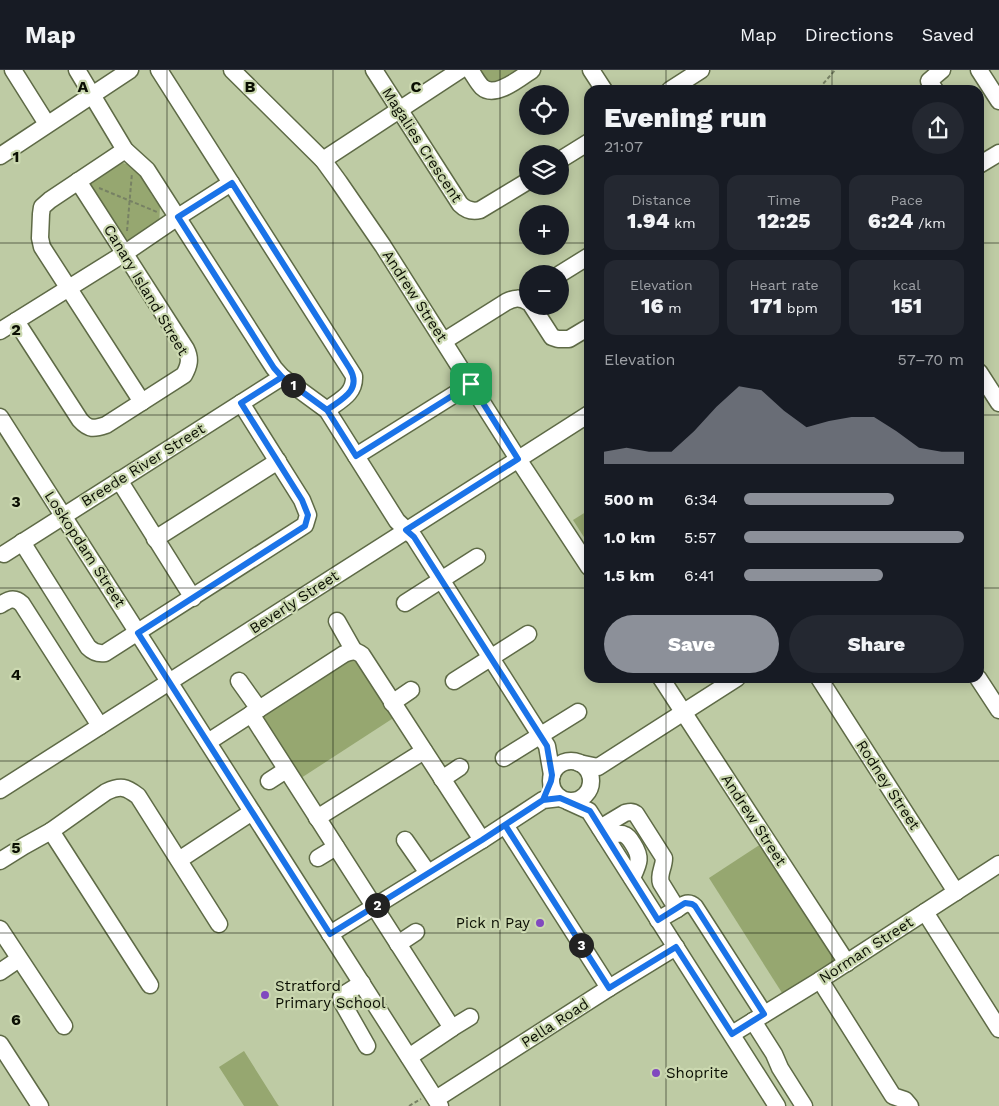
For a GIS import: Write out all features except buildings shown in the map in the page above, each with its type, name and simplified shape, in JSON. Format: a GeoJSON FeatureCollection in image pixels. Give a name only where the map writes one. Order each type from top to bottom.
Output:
{"type":"FeatureCollection","features":[{"type":"Feature","properties":{"kind":"street"},"geometry":{"type":"LineString","coordinates":[[13,70],[47,124]]}},
{"type":"Feature","properties":{"kind":"street"},"geometry":{"type":"LineString","coordinates":[[77,70],[130,155],[147,170],[173,221],[274,368],[282,377],[327,410],[397,520],[414,537],[544,740],[559,755],[585,768],[589,773],[590,811],[777,1106]]}},
{"type":"Feature","properties":{"kind":"street"},"geometry":{"type":"LineString","coordinates":[[0,156],[130,70]]}},
{"type":"Feature","properties":{"kind":"street"},"geometry":{"type":"LineString","coordinates":[[159,70],[354,376],[352,389],[346,396],[327,410]]}},
{"type":"Feature","properties":{"kind":"street","name":"Andrew Street"},"geometry":{"type":"LineString","coordinates":[[232,70],[323,160],[383,246],[584,559]]}},
{"type":"Feature","properties":{"kind":"street","name":"Magalies Crescent"},"geometry":{"type":"LineString","coordinates":[[374,70],[460,204],[467,210],[480,210],[519,186]]}},
{"type":"Feature","properties":{"kind":"street"},"geometry":{"type":"LineString","coordinates":[[323,160],[460,70]]}},
{"type":"Feature","properties":{"kind":"street"},"geometry":{"type":"LineString","coordinates":[[470,70],[482,87],[493,91],[501,89],[532,70]]}},
{"type":"Feature","properties":{"kind":"street"},"geometry":{"type":"LineString","coordinates":[[591,70],[601,85]]}},
{"type":"Feature","properties":{"kind":"street"},"geometry":{"type":"LineString","coordinates":[[678,85],[701,70]]}},
{"type":"Feature","properties":{"kind":"street"},"geometry":{"type":"LineString","coordinates":[[928,80],[942,70]]}},
{"type":"Feature","properties":{"kind":"street"},"geometry":{"type":"LineString","coordinates":[[979,70],[999,101]]}},
{"type":"Feature","properties":{"kind":"street"},"geometry":{"type":"LineString","coordinates":[[569,154],[584,145]]}},
{"type":"Feature","properties":{"kind":"street"},"geometry":{"type":"LineString","coordinates":[[984,162],[999,152]]}},
{"type":"Feature","properties":{"kind":"street"},"geometry":{"type":"LineString","coordinates":[[130,155],[50,200],[42,207],[40,230],[42,247],[142,402]]}},
{"type":"Feature","properties":{"kind":"street"},"geometry":{"type":"LineString","coordinates":[[0,331],[69,287],[122,249],[173,221],[232,183]]}},
{"type":"Feature","properties":{"kind":"street","name":"Canary Island Street"},"geometry":{"type":"LineString","coordinates":[[16,321],[80,420],[86,426],[100,428],[106,425],[184,375],[188,369],[189,355],[80,184]]}},
{"type":"Feature","properties":{"kind":"street"},"geometry":{"type":"LineString","coordinates":[[569,268],[584,259]]}},
{"type":"Feature","properties":{"kind":"street"},"geometry":{"type":"LineString","coordinates":[[444,341],[506,302],[513,299],[519,299]]}},
{"type":"Feature","properties":{"kind":"street"},"geometry":{"type":"LineString","coordinates":[[537,315],[552,337],[558,339],[569,339],[584,330]]}},
{"type":"Feature","properties":{"kind":"street","name":"Breede River Street"},"geometry":{"type":"LineString","coordinates":[[4,554],[282,377]]}},
{"type":"Feature","properties":{"kind":"street"},"geometry":{"type":"LineString","coordinates":[[984,380],[999,403]]}},
{"type":"Feature","properties":{"kind":"street"},"geometry":{"type":"LineString","coordinates":[[356,456],[471,384]]}},
{"type":"Feature","properties":{"kind":"street"},"geometry":{"type":"LineString","coordinates":[[22,542],[88,647],[93,651],[100,654],[105,653],[138,633],[305,526],[308,515],[306,510],[278,461],[241,403]]}},
{"type":"Feature","properties":{"kind":"street","name":"Loskopdam Street"},"geometry":{"type":"LineString","coordinates":[[0,417],[438,1103]]}},
{"type":"Feature","properties":{"kind":"street","name":"Beverly Street"},"geometry":{"type":"LineString","coordinates":[[0,790],[584,417]]}},
{"type":"Feature","properties":{"kind":"street"},"geometry":{"type":"LineString","coordinates":[[155,539],[278,461]]}},
{"type":"Feature","properties":{"kind":"street"},"geometry":{"type":"LineString","coordinates":[[119,480],[193,598]]}},
{"type":"Feature","properties":{"kind":"street"},"geometry":{"type":"LineString","coordinates":[[405,604],[477,557]]}},
{"type":"Feature","properties":{"kind":"street"},"geometry":{"type":"LineString","coordinates":[[0,605],[11,599],[17,600],[22,604],[100,726]]}},
{"type":"Feature","properties":{"kind":"street"},"geometry":{"type":"LineString","coordinates":[[337,620],[354,651]]}},
{"type":"Feature","properties":{"kind":"street"},"geometry":{"type":"LineString","coordinates":[[454,681],[528,634]]}},
{"type":"Feature","properties":{"kind":"street"},"geometry":{"type":"LineString","coordinates":[[208,742],[344,654],[354,651],[358,652],[362,655],[482,840]]}},
{"type":"Feature","properties":{"kind":"street"},"geometry":{"type":"LineString","coordinates":[[239,681],[286,770],[452,1028]]}},
{"type":"Feature","properties":{"kind":"street","name":"Andrew Street"},"geometry":{"type":"LineString","coordinates":[[664,683],[847,963]]}},
{"type":"Feature","properties":{"kind":"street"},"geometry":{"type":"LineString","coordinates":[[330,934],[543,800],[579,800],[589,789],[598,767],[729,683]]}},
{"type":"Feature","properties":{"kind":"street","name":"Rodney Street"},"geometry":{"type":"LineString","coordinates":[[822,683],[956,892]]}},
{"type":"Feature","properties":{"kind":"street"},"geometry":{"type":"LineString","coordinates":[[984,683],[994,691],[999,710]]}},
{"type":"Feature","properties":{"kind":"street"},"geometry":{"type":"LineString","coordinates":[[392,703],[411,690]]}},
{"type":"Feature","properties":{"kind":"street"},"geometry":{"type":"LineString","coordinates":[[504,758],[544,740],[578,712]]}},
{"type":"Feature","properties":{"kind":"street"},"geometry":{"type":"LineString","coordinates":[[544,740],[552,778],[552,788],[555,794],[590,811]]}},
{"type":"Feature","properties":{"kind":"street"},"geometry":{"type":"LineString","coordinates":[[317,818],[424,751]]}},
{"type":"Feature","properties":{"kind":"street"},"geometry":{"type":"LineString","coordinates":[[543,800],[560,764],[566,762],[598,767]]}},
{"type":"Feature","properties":{"kind":"street"},"geometry":{"type":"LineString","coordinates":[[442,779],[460,766]]}},
{"type":"Feature","properties":{"kind":"street"},"geometry":{"type":"LineString","coordinates":[[270,781],[286,770]]}},
{"type":"Feature","properties":{"kind":"street"},"geometry":{"type":"LineString","coordinates":[[0,862],[51,831],[106,792],[115,788],[124,788],[138,796],[219,924]]}},
{"type":"Feature","properties":{"kind":"street"},"geometry":{"type":"LineString","coordinates":[[179,860],[252,812]]}},
{"type":"Feature","properties":{"kind":"street"},"geometry":{"type":"LineString","coordinates":[[603,832],[629,812],[636,814],[664,858],[659,879],[677,908]]}},
{"type":"Feature","properties":{"kind":"street"},"geometry":{"type":"LineString","coordinates":[[505,825],[609,988]]}},
{"type":"Feature","properties":{"kind":"street"},"geometry":{"type":"LineString","coordinates":[[51,831],[150,985]]}},
{"type":"Feature","properties":{"kind":"street"},"geometry":{"type":"LineString","coordinates":[[405,840],[428,873]]}},
{"type":"Feature","properties":{"kind":"street"},"geometry":{"type":"LineString","coordinates":[[318,858],[336,847]]}},
{"type":"Feature","properties":{"kind":"street","name":"Norman Street"},"geometry":{"type":"LineString","coordinates":[[732,1034],[998,867]]}},
{"type":"Feature","properties":{"kind":"street"},"geometry":{"type":"LineString","coordinates":[[658,920],[685,903],[695,906],[758,1017],[780,1068],[804,1106]]}},
{"type":"Feature","properties":{"kind":"street"},"geometry":{"type":"LineString","coordinates":[[925,912],[999,1029]]}},
{"type":"Feature","properties":{"kind":"street"},"geometry":{"type":"LineString","coordinates":[[0,929],[64,1026]]}},
{"type":"Feature","properties":{"kind":"street"},"geometry":{"type":"LineString","coordinates":[[398,944],[416,932]]}},
{"type":"Feature","properties":{"kind":"street","name":"Pella Road"},"geometry":{"type":"LineString","coordinates":[[438,1103],[609,988],[676,947]]}},
{"type":"Feature","properties":{"kind":"street"},"geometry":{"type":"LineString","coordinates":[[0,972],[19,959]]}},
{"type":"Feature","properties":{"kind":"street"},"geometry":{"type":"LineString","coordinates":[[820,980],[893,1101],[905,1100],[910,1106]]}},
{"type":"Feature","properties":{"kind":"street"},"geometry":{"type":"LineString","coordinates":[[362,983],[341,998],[366,1046]]}},
{"type":"Feature","properties":{"kind":"street"},"geometry":{"type":"LineString","coordinates":[[409,1057],[470,1017]]}},
{"type":"Feature","properties":{"kind":"street"},"geometry":{"type":"LineString","coordinates":[[0,1046],[40,1106]]}},
{"type":"Feature","properties":{"kind":"street"},"geometry":{"type":"LineString","coordinates":[[753,1068],[774,1054]]}},
{"type":"Feature","properties":{"kind":"path"},"geometry":{"type":"LineString","coordinates":[[823,85],[834,70]]}},
{"type":"Feature","properties":{"kind":"path"},"geometry":{"type":"LineString","coordinates":[[122,249],[126,242],[132,168],[130,155]]}},
{"type":"Feature","properties":{"kind":"path"},"geometry":{"type":"LineString","coordinates":[[80,184],[88,184],[173,221]]}},
{"type":"Feature","properties":{"kind":"green space"},"geometry":{"type":"Polygon","coordinates":[[[475,70],[524,70],[493,87],[475,70]]]}},
{"type":"Feature","properties":{"kind":"green space"},"geometry":{"type":"Polygon","coordinates":[[[118,164],[130,165],[145,181],[160,207],[159,225],[126,244],[88,185],[89,182],[118,164]]]}},
{"type":"Feature","properties":{"kind":"green space"},"geometry":{"type":"Polygon","coordinates":[[[584,513],[584,537],[573,520],[584,513]]]}},
{"type":"Feature","properties":{"kind":"green space"},"geometry":{"type":"Polygon","coordinates":[[[355,657],[395,717],[298,780],[260,716],[263,712],[355,657]]]}},
{"type":"Feature","properties":{"kind":"green space"},"geometry":{"type":"Polygon","coordinates":[[[764,842],[836,955],[833,964],[784,996],[709,878],[764,842]]]}},
{"type":"Feature","properties":{"kind":"green space"},"geometry":{"type":"Polygon","coordinates":[[[244,1051],[279,1106],[244,1106],[219,1067],[244,1051]]]}},
{"type":"Feature","properties":{"kind":"place","name":"Pick n Pay"},"geometry":{"type":"Point","coordinates":[540,923]}},
{"type":"Feature","properties":{"kind":"place","name":"Stratford Primary School"},"geometry":{"type":"Point","coordinates":[265,995]}},
{"type":"Feature","properties":{"kind":"place","name":"Shoprite"},"geometry":{"type":"Point","coordinates":[656,1073]}},
{"type":"Feature","properties":{"kind":"route"},"geometry":{"type":"LineString","coordinates":[[471,384],[356,456],[327,410],[282,377],[274,368],[178,217],[232,183],[350,369],[354,376],[354,382],[352,389],[346,396],[327,410],[286,380],[282,377],[241,403],[302,500],[308,515],[305,526],[138,633],[330,934],[543,800],[560,798],[590,811],[658,920],[685,903],[695,906],[764,1014],[732,1034],[676,947],[609,988],[505,825],[543,800],[552,775],[547,746],[414,537],[406,530],[518,459],[471,384]]}}]}
